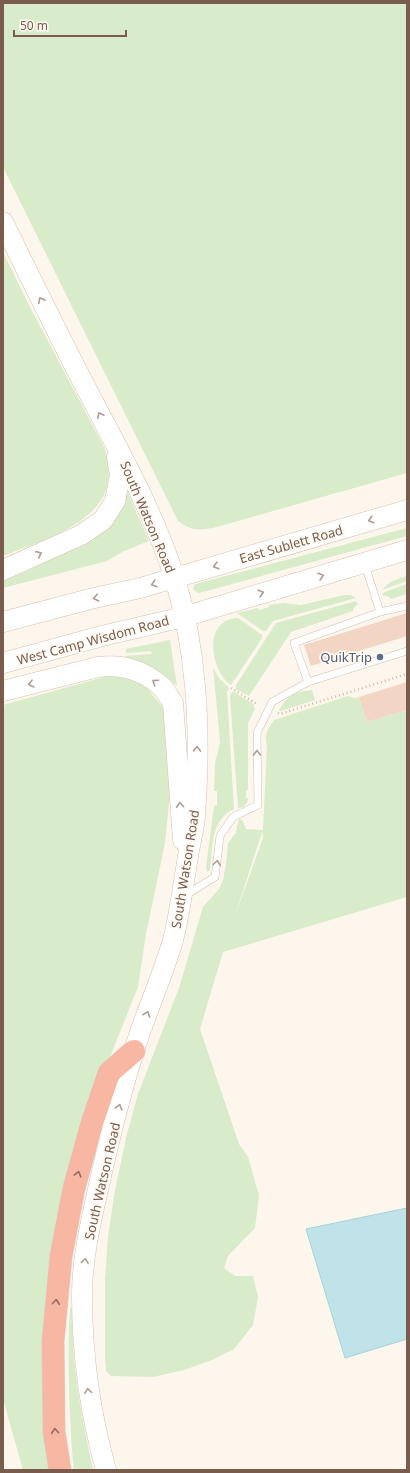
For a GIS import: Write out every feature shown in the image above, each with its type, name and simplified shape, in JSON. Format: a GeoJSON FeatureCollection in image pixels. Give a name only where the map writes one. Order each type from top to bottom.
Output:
{"type":"FeatureCollection","features":[{"type":"Feature","properties":{"kind":"highway"},"geometry":{"type":"LineString","coordinates":[[60,1470],[54,1432],[53,1341],[61,1256],[74,1188],[92,1123],[109,1073],[134,1051]]}},
{"type":"Feature","properties":{"kind":"main road","name":"South Watson Road"},"geometry":{"type":"LineString","coordinates":[[3,222],[52,322],[114,441],[161,541],[174,578],[184,617],[195,685],[198,744],[195,819],[185,871],[182,898],[173,939],[134,1051],[107,1153],[93,1214],[84,1264],[82,1293],[88,1392],[99,1446],[106,1470]]}},
{"type":"Feature","properties":{"kind":"main road"},"geometry":{"type":"LineString","coordinates":[[3,570],[81,535],[103,520],[115,501],[120,475],[114,441]]}},
{"type":"Feature","properties":{"kind":"main road","name":"East Sublett Road"},"geometry":{"type":"LineString","coordinates":[[174,578],[407,510]]}},
{"type":"Feature","properties":{"kind":"main road"},"geometry":{"type":"LineString","coordinates":[[184,617],[407,550]]}},
{"type":"Feature","properties":{"kind":"main road"},"geometry":{"type":"LineString","coordinates":[[3,622],[90,599],[140,588],[174,578]]}},
{"type":"Feature","properties":{"kind":"main road","name":"West Camp Wisdom Road"},"geometry":{"type":"LineString","coordinates":[[3,663],[102,636],[184,617]]}},
{"type":"Feature","properties":{"kind":"main road"},"geometry":{"type":"LineString","coordinates":[[3,691],[98,667],[109,666],[126,667],[143,674],[161,686],[173,703],[185,871]]}},
{"type":"Feature","properties":{"kind":"lane"},"geometry":{"type":"LineString","coordinates":[[364,563],[380,612]]}},
{"type":"Feature","properties":{"kind":"lane"},"geometry":{"type":"LineString","coordinates":[[308,682],[294,643],[380,612],[407,606]]}},
{"type":"Feature","properties":{"kind":"lane"},"geometry":{"type":"LineString","coordinates":[[182,898],[215,877],[220,836],[233,817],[258,805],[257,733],[272,702],[308,682],[407,651]]}},
{"type":"Feature","properties":{"kind":"path"},"geometry":{"type":"LineString","coordinates":[[280,714],[407,674]]}},
{"type":"Feature","properties":{"kind":"path"},"geometry":{"type":"LineString","coordinates":[[231,688],[257,705]]}},
{"type":"Feature","properties":{"kind":"green space"},"geometry":{"type":"Polygon","coordinates":[[[3,3],[407,3],[407,473],[213,528],[195,529],[187,527],[178,521],[3,167],[3,3]]]}},
{"type":"Feature","properties":{"kind":"green space"},"geometry":{"type":"Polygon","coordinates":[[[3,252],[28,303],[104,447],[109,471],[106,491],[96,507],[81,520],[63,531],[3,556],[3,252]]]}},
{"type":"Feature","properties":{"kind":"green space"},"geometry":{"type":"Polygon","coordinates":[[[128,493],[149,541],[124,551],[107,561],[3,588],[3,580],[25,572],[85,543],[128,493]]]}},
{"type":"Feature","properties":{"kind":"green space"},"geometry":{"type":"Polygon","coordinates":[[[407,528],[407,536],[207,591],[198,593],[193,589],[195,584],[407,528]]]}},
{"type":"Feature","properties":{"kind":"green space"},"geometry":{"type":"Polygon","coordinates":[[[407,576],[407,581],[382,590],[390,582],[407,576]]]}},
{"type":"Feature","properties":{"kind":"green space"},"geometry":{"type":"Polygon","coordinates":[[[407,584],[407,594],[391,599],[382,594],[385,592],[407,584]]]}},
{"type":"Feature","properties":{"kind":"green space"},"geometry":{"type":"Polygon","coordinates":[[[344,595],[351,595],[356,598],[273,621],[266,631],[263,631],[237,613],[258,608],[259,610],[269,607],[269,605],[283,603],[301,605],[344,595]]]}},
{"type":"Feature","properties":{"kind":"green space"},"geometry":{"type":"Polygon","coordinates":[[[356,601],[358,604],[353,611],[291,632],[249,696],[236,689],[236,685],[276,623],[356,601]]]}},
{"type":"Feature","properties":{"kind":"green space"},"geometry":{"type":"Polygon","coordinates":[[[234,618],[238,618],[262,635],[262,638],[231,685],[226,681],[217,667],[213,650],[213,642],[215,634],[220,626],[234,618]]]}},
{"type":"Feature","properties":{"kind":"green space"},"geometry":{"type":"Polygon","coordinates":[[[170,640],[177,686],[159,671],[124,656],[152,654],[151,651],[126,653],[126,649],[170,640]]]}},
{"type":"Feature","properties":{"kind":"green space"},"geometry":{"type":"Polygon","coordinates":[[[213,668],[219,678],[229,688],[227,692],[234,809],[226,814],[217,827],[214,835],[210,870],[207,872],[206,867],[214,806],[217,805],[217,791],[214,791],[215,763],[220,743],[213,668]]]}},
{"type":"Feature","properties":{"kind":"green space"},"geometry":{"type":"Polygon","coordinates":[[[108,676],[132,679],[146,687],[162,706],[170,726],[172,774],[165,843],[146,934],[138,987],[92,1102],[53,1252],[52,1470],[23,1470],[3,1399],[3,705],[108,676]]]}},
{"type":"Feature","properties":{"kind":"green space"},"geometry":{"type":"Polygon","coordinates":[[[312,690],[315,700],[281,711],[279,710],[292,695],[312,690]]]}},
{"type":"Feature","properties":{"kind":"green space"},"geometry":{"type":"Polygon","coordinates":[[[234,692],[253,704],[255,709],[248,723],[248,790],[246,790],[246,798],[248,798],[248,800],[244,806],[240,808],[238,808],[230,696],[231,693],[234,692]]]}},
{"type":"Feature","properties":{"kind":"green space"},"geometry":{"type":"Polygon","coordinates":[[[348,696],[354,698],[359,697],[367,722],[407,710],[407,897],[223,952],[200,1029],[239,1144],[248,1157],[259,1195],[255,1228],[228,1256],[224,1268],[235,1276],[253,1276],[258,1297],[253,1325],[234,1349],[212,1360],[184,1370],[153,1377],[111,1376],[106,1371],[105,1358],[105,1279],[108,1237],[115,1190],[127,1134],[138,1094],[179,988],[203,907],[219,889],[223,880],[228,843],[236,832],[239,818],[242,820],[246,829],[263,830],[267,746],[266,736],[274,720],[348,696]],[[262,832],[235,916],[263,838],[262,832]]]}},
{"type":"Feature","properties":{"kind":"green space"},"geometry":{"type":"Polygon","coordinates":[[[73,1307],[73,1348],[75,1369],[81,1410],[93,1470],[74,1470],[73,1463],[70,1405],[69,1327],[70,1308],[73,1307]]]}},
{"type":"Feature","properties":{"kind":"water"},"geometry":{"type":"Polygon","coordinates":[[[407,1208],[407,1339],[345,1358],[306,1229],[407,1208]]]}},
{"type":"Feature","properties":{"kind":"building"},"geometry":{"type":"Polygon","coordinates":[[[407,613],[407,636],[311,666],[304,645],[407,613]]]}},
{"type":"Feature","properties":{"kind":"building"},"geometry":{"type":"Polygon","coordinates":[[[407,682],[407,710],[367,722],[359,697],[407,682]]]}},
{"type":"Feature","properties":{"kind":"place","name":"QuikTrip"},"geometry":{"type":"Point","coordinates":[380,657]}}]}
